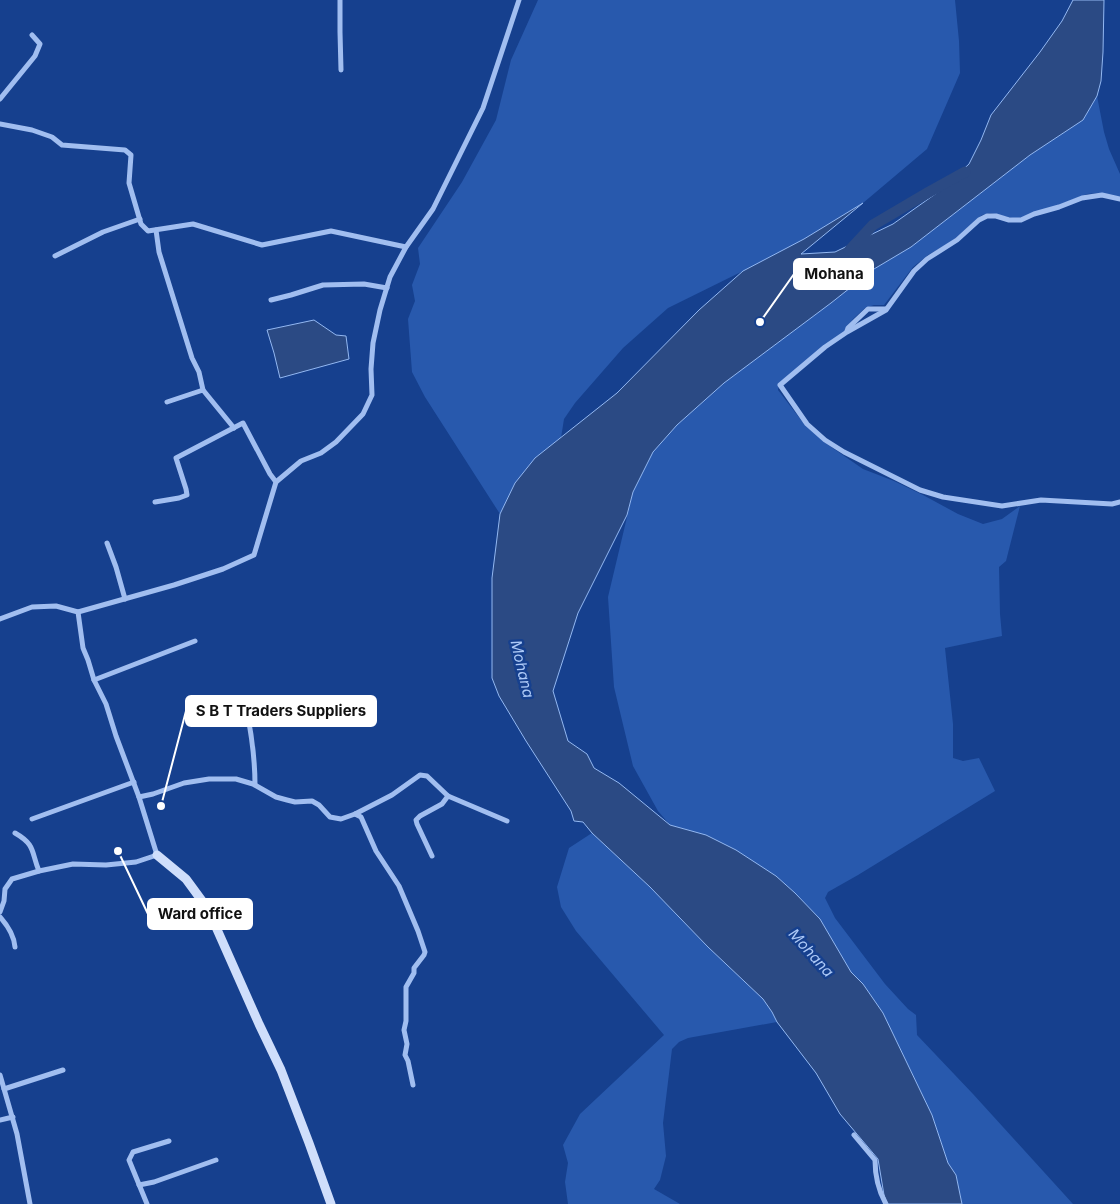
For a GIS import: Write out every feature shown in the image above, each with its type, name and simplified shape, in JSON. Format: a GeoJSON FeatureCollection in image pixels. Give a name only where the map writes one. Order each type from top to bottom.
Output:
{"type":"FeatureCollection","features":[{"type":"Feature","properties":{"kind":"main road"},"geometry":{"type":"LineString","coordinates":[[157,855],[186,879],[208,909],[281,1070],[331,1204]]}},
{"type":"Feature","properties":{"kind":"street"},"geometry":{"type":"LineString","coordinates":[[340,0],[341,70]]}},
{"type":"Feature","properties":{"kind":"street"},"geometry":{"type":"LineString","coordinates":[[0,619],[32,607],[56,606],[78,612],[223,569],[254,555],[276,482],[301,461],[321,453],[336,442],[363,414],[372,395],[373,343],[390,277],[406,247],[433,209],[483,108],[519,0]]}},
{"type":"Feature","properties":{"kind":"street"},"geometry":{"type":"LineString","coordinates":[[0,99],[34,56],[40,44],[32,35]]}},
{"type":"Feature","properties":{"kind":"street"},"geometry":{"type":"LineString","coordinates":[[0,131],[0,124],[32,130],[52,137],[62,145],[125,150],[131,155],[129,183],[141,224],[148,231],[193,224],[262,245],[331,231],[406,247]]}},
{"type":"Feature","properties":{"kind":"street"},"geometry":{"type":"LineString","coordinates":[[1120,199],[1102,195],[1082,198],[1016,220],[996,216],[987,216],[979,220],[957,240],[927,259],[914,271],[887,309],[825,347],[780,385],[808,424],[826,440],[859,460],[920,490],[943,497],[1002,506],[1041,500],[1112,504],[1120,502]]}},
{"type":"Feature","properties":{"kind":"street"},"geometry":{"type":"LineString","coordinates":[[55,256],[103,232],[140,219]]}},
{"type":"Feature","properties":{"kind":"street"},"geometry":{"type":"LineString","coordinates":[[156,230],[160,252],[192,358],[199,372],[203,390],[234,428]]}},
{"type":"Feature","properties":{"kind":"street"},"geometry":{"type":"LineString","coordinates":[[271,300],[291,296],[323,284],[364,284],[387,288]]}},
{"type":"Feature","properties":{"kind":"street"},"geometry":{"type":"LineString","coordinates":[[847,332],[848,328],[868,309],[887,309]]}},
{"type":"Feature","properties":{"kind":"street"},"geometry":{"type":"LineString","coordinates":[[167,402],[203,390]]}},
{"type":"Feature","properties":{"kind":"street"},"geometry":{"type":"LineString","coordinates":[[155,502],[180,498],[187,494],[176,458],[243,423],[276,482]]}},
{"type":"Feature","properties":{"kind":"street"},"geometry":{"type":"LineString","coordinates":[[106,543],[116,567],[125,599]]}},
{"type":"Feature","properties":{"kind":"street"},"geometry":{"type":"LineString","coordinates":[[0,912],[4,901],[5,889],[12,880],[38,871],[73,864],[106,865],[136,862],[157,855],[134,782],[106,704],[94,680],[83,648],[78,612]]}},
{"type":"Feature","properties":{"kind":"street"},"geometry":{"type":"LineString","coordinates":[[94,680],[195,641]]}},
{"type":"Feature","properties":{"kind":"street"},"geometry":{"type":"LineString","coordinates":[[247,712],[252,737],[254,785]]}},
{"type":"Feature","properties":{"kind":"street"},"geometry":{"type":"LineString","coordinates":[[139,796],[153,794],[184,783],[209,779],[236,778],[276,797],[295,802],[312,800],[330,817],[341,819],[392,795],[420,775],[427,776],[448,796],[507,821]]}},
{"type":"Feature","properties":{"kind":"street"},"geometry":{"type":"LineString","coordinates":[[32,819],[134,782]]}},
{"type":"Feature","properties":{"kind":"street"},"geometry":{"type":"LineString","coordinates":[[432,856],[416,820],[442,804],[448,796]]}},
{"type":"Feature","properties":{"kind":"street"},"geometry":{"type":"LineString","coordinates":[[355,814],[361,816],[376,851],[399,886],[425,952],[414,968],[414,973],[406,987],[406,1020],[404,1030],[407,1044],[405,1055],[413,1085]]}},
{"type":"Feature","properties":{"kind":"street"},"geometry":{"type":"LineString","coordinates":[[15,833],[30,845],[38,871]]}},
{"type":"Feature","properties":{"kind":"street"},"geometry":{"type":"LineString","coordinates":[[0,916],[10,930],[15,948]]}},
{"type":"Feature","properties":{"kind":"street"},"geometry":{"type":"LineString","coordinates":[[4,1089],[63,1070]]}},
{"type":"Feature","properties":{"kind":"street"},"geometry":{"type":"LineString","coordinates":[[0,1075],[17,1134],[30,1204]]}},
{"type":"Feature","properties":{"kind":"street"},"geometry":{"type":"LineString","coordinates":[[0,1120],[12,1117]]}},
{"type":"Feature","properties":{"kind":"street"},"geometry":{"type":"LineString","coordinates":[[854,1134],[876,1160],[875,1175],[881,1196],[886,1204]]}},
{"type":"Feature","properties":{"kind":"street"},"geometry":{"type":"LineString","coordinates":[[147,1204],[129,1160],[134,1152],[169,1141]]}},
{"type":"Feature","properties":{"kind":"street"},"geometry":{"type":"LineString","coordinates":[[139,1185],[154,1182],[216,1160]]}},
{"type":"Feature","properties":{"kind":"shaded area"},"geometry":{"type":"Polygon","coordinates":[[[538,0],[955,0],[960,73],[927,149],[863,203],[805,239],[668,308],[623,348],[575,403],[564,419],[561,438],[535,458],[515,483],[500,514],[425,397],[412,372],[408,319],[415,301],[412,285],[420,264],[418,248],[462,182],[496,120],[511,60],[538,0]]]}},
{"type":"Feature","properties":{"kind":"shaded area"},"geometry":{"type":"Polygon","coordinates":[[[1097,96],[1109,149],[1120,174],[1120,197],[1098,193],[1087,194],[1017,219],[990,213],[982,215],[951,242],[928,255],[913,267],[884,305],[874,305],[865,308],[853,319],[844,332],[779,383],[778,390],[801,420],[824,442],[863,469],[894,481],[958,514],[983,524],[1002,519],[1020,506],[1006,561],[999,567],[1002,636],[945,648],[953,724],[953,758],[963,761],[979,758],[995,791],[828,892],[825,898],[835,918],[885,984],[916,1015],[917,1035],[1073,1204],[962,1204],[956,1175],[948,1163],[932,1115],[883,1013],[863,984],[851,972],[820,919],[776,876],[736,850],[706,835],[670,825],[658,811],[633,766],[614,687],[608,597],[633,492],[653,452],[677,425],[724,383],[874,269],[911,247],[1030,155],[1083,120],[1097,96]]]}},
{"type":"Feature","properties":{"kind":"shaded area"},"geometry":{"type":"Polygon","coordinates":[[[592,833],[650,887],[708,947],[763,999],[777,1022],[688,1038],[679,1042],[672,1049],[663,1123],[666,1156],[660,1180],[654,1189],[680,1204],[568,1204],[565,1182],[568,1163],[563,1145],[580,1114],[664,1035],[576,931],[561,907],[557,887],[569,848],[592,833]]]}},
{"type":"Feature","properties":{"kind":"water"},"geometry":{"type":"Polygon","coordinates":[[[1073,0],[1104,0],[1101,81],[1097,96],[1083,120],[1030,155],[911,247],[874,269],[724,383],[677,425],[653,452],[633,492],[627,515],[578,613],[553,691],[568,741],[587,754],[594,768],[619,783],[670,825],[706,835],[736,850],[776,876],[820,919],[851,972],[863,984],[883,1013],[932,1115],[948,1163],[956,1175],[962,1204],[887,1204],[878,1159],[840,1114],[816,1073],[777,1022],[763,999],[708,947],[650,887],[592,833],[583,822],[574,821],[571,811],[499,696],[492,678],[492,578],[500,514],[515,483],[535,458],[617,393],[699,310],[743,271],[804,239],[863,203],[801,254],[835,252],[893,224],[941,190],[969,164],[991,115],[1040,52],[1062,21],[1073,0]]]}},
{"type":"Feature","properties":{"kind":"water"},"geometry":{"type":"Polygon","coordinates":[[[314,320],[336,335],[346,336],[349,359],[280,378],[267,330],[314,320]]]}},
{"type":"Feature","properties":{"kind":"waterway","name":"Mohana"},"geometry":{"type":"LineString","coordinates":[[849,251],[873,225],[965,172]]}},
{"type":"Feature","properties":{"kind":"place","name":"Mohana"},"geometry":{"type":"Point","coordinates":[760,322]}},
{"type":"Feature","properties":{"kind":"place","name":"S B T Traders Suppliers"},"geometry":{"type":"Point","coordinates":[161,806]}},
{"type":"Feature","properties":{"kind":"place","name":"Ward office"},"geometry":{"type":"Point","coordinates":[118,851]}}]}
